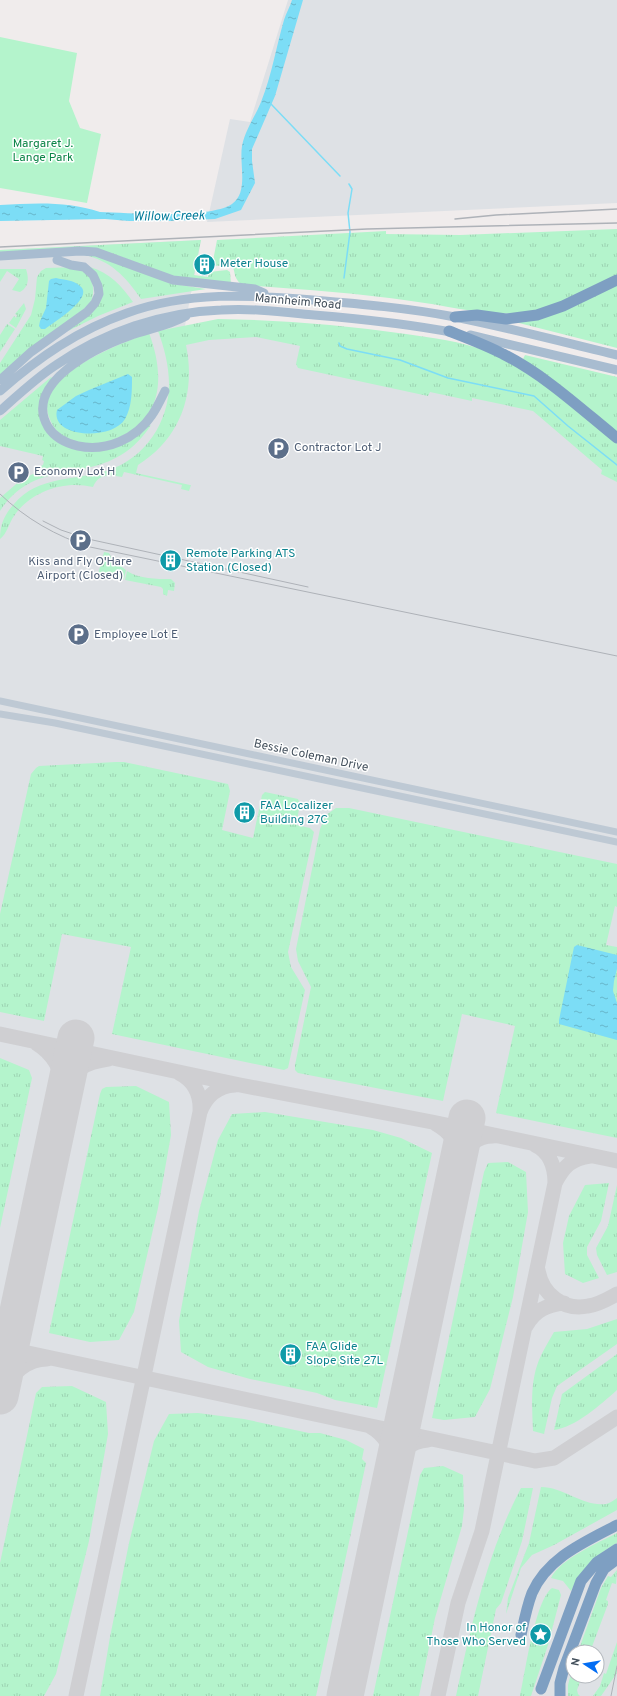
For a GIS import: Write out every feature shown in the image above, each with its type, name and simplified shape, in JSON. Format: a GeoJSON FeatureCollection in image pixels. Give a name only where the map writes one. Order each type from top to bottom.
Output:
{"type":"FeatureCollection","features":[{"type":"Feature","properties":{"kind":"highway"},"geometry":{"type":"LineString","coordinates":[[455,317],[477,316],[506,319],[537,315],[563,306],[617,280]]}},
{"type":"Feature","properties":{"kind":"highway"},"geometry":{"type":"LineString","coordinates":[[449,331],[502,353],[524,366],[549,383],[617,438]]}},
{"type":"Feature","properties":{"kind":"highway"},"geometry":{"type":"LineString","coordinates":[[521,1635],[527,1607],[538,1582],[555,1561],[572,1549],[617,1525]]}},
{"type":"Feature","properties":{"kind":"highway"},"geometry":{"type":"LineString","coordinates":[[541,1688],[581,1580],[597,1562],[617,1549]]}},
{"type":"Feature","properties":{"kind":"highway"},"geometry":{"type":"LineString","coordinates":[[560,1696],[560,1683],[564,1668],[596,1583],[604,1570],[617,1559]]}},
{"type":"Feature","properties":{"kind":"main road"},"geometry":{"type":"LineString","coordinates":[[0,256],[80,251],[96,252],[168,279],[186,283],[255,289],[274,297]]}},
{"type":"Feature","properties":{"kind":"main road"},"geometry":{"type":"LineString","coordinates":[[0,380],[31,352],[87,312],[95,303],[99,294],[98,286],[93,275],[84,267],[71,265],[58,260]]}},
{"type":"Feature","properties":{"kind":"main road","name":"Mannheim Road"},"geometry":{"type":"LineString","coordinates":[[0,391],[57,347],[90,328],[128,312],[174,301],[243,295],[357,303],[455,317],[617,355]]}},
{"type":"Feature","properties":{"kind":"main road","name":"Mannheim Road"},"geometry":{"type":"LineString","coordinates":[[0,411],[56,365],[94,342],[138,325],[163,318],[192,312],[221,310],[267,311],[365,319],[449,331],[617,370]]}},
{"type":"Feature","properties":{"kind":"main road"},"geometry":{"type":"LineString","coordinates":[[165,391],[152,414],[140,430],[124,440],[106,447],[88,448],[66,442],[54,435],[45,419],[44,405],[47,391],[52,383],[65,371],[96,351],[139,332],[175,322],[192,312]]}},
{"type":"Feature","properties":{"kind":"street","name":"Bessie Coleman Drive"},"geometry":{"type":"LineString","coordinates":[[0,701],[617,832]]}},
{"type":"Feature","properties":{"kind":"street","name":"Bessie Coleman Drive"},"geometry":{"type":"LineString","coordinates":[[0,714],[62,725],[617,842]]}},
{"type":"Feature","properties":{"kind":"shaded area"},"geometry":{"type":"Polygon","coordinates":[[[288,0],[617,0],[617,203],[207,222],[230,119],[250,122],[288,0]]]}},
{"type":"Feature","properties":{"kind":"shaded area"},"geometry":{"type":"Polygon","coordinates":[[[201,240],[184,331],[211,326],[538,391],[617,461],[617,1696],[0,1696],[0,250],[201,240]]]}},
{"type":"Feature","properties":{"kind":"green space","name":"Margaret J. Lange Park"},"geometry":{"type":"Polygon","coordinates":[[[0,37],[77,53],[69,101],[80,128],[101,134],[87,203],[0,188],[0,37]]]}},
{"type":"Feature","properties":{"kind":"green space"},"geometry":{"type":"Polygon","coordinates":[[[617,229],[617,275],[576,296],[544,309],[518,313],[487,313],[427,303],[369,296],[242,285],[235,276],[232,267],[212,266],[217,240],[386,231],[386,234],[460,235],[617,229]]]}},
{"type":"Feature","properties":{"kind":"green space"},"geometry":{"type":"Polygon","coordinates":[[[201,240],[194,275],[208,277],[209,272],[227,270],[230,272],[231,284],[177,278],[111,253],[0,253],[0,250],[201,240]]]}},
{"type":"Feature","properties":{"kind":"green space"},"geometry":{"type":"Polygon","coordinates":[[[90,253],[174,284],[206,289],[141,299],[123,277],[110,265],[93,257],[84,255],[90,253]]]}},
{"type":"Feature","properties":{"kind":"green space"},"geometry":{"type":"Polygon","coordinates":[[[90,267],[109,276],[133,302],[98,316],[68,331],[100,302],[90,267]]]}},
{"type":"Feature","properties":{"kind":"green space"},"geometry":{"type":"Polygon","coordinates":[[[46,268],[78,269],[88,275],[93,285],[90,304],[0,375],[0,363],[31,315],[35,299],[37,277],[41,271],[46,268]]]}},
{"type":"Feature","properties":{"kind":"green space"},"geometry":{"type":"Polygon","coordinates":[[[0,269],[26,269],[28,279],[25,288],[20,292],[12,290],[19,279],[7,271],[0,282],[0,269]]]}},
{"type":"Feature","properties":{"kind":"green space"},"geometry":{"type":"Polygon","coordinates":[[[617,285],[617,348],[515,322],[617,285]]]}},
{"type":"Feature","properties":{"kind":"green space"},"geometry":{"type":"Polygon","coordinates":[[[24,303],[26,309],[16,328],[9,323],[14,316],[16,318],[17,315],[15,314],[24,303]]]}},
{"type":"Feature","properties":{"kind":"green space"},"geometry":{"type":"Polygon","coordinates":[[[218,319],[289,322],[359,328],[446,340],[486,351],[520,368],[554,392],[617,443],[617,482],[601,474],[602,470],[533,411],[472,398],[472,401],[430,392],[428,396],[298,368],[296,364],[300,346],[256,337],[209,340],[186,345],[189,363],[189,380],[187,397],[182,413],[175,428],[165,442],[153,454],[138,465],[136,473],[191,485],[189,491],[181,489],[182,485],[124,472],[122,477],[102,477],[95,482],[93,487],[71,485],[60,487],[39,494],[29,500],[14,516],[0,539],[5,516],[14,504],[34,488],[58,480],[109,470],[134,457],[144,448],[160,425],[168,398],[168,370],[158,331],[218,319]]]}},
{"type":"Feature","properties":{"kind":"green space"},"geometry":{"type":"Polygon","coordinates":[[[7,324],[15,329],[0,352],[0,335],[7,324]]]}},
{"type":"Feature","properties":{"kind":"green space"},"geometry":{"type":"Polygon","coordinates":[[[149,333],[154,349],[158,380],[152,409],[143,421],[131,431],[115,439],[101,443],[81,443],[67,438],[59,433],[53,426],[49,417],[48,402],[54,388],[66,375],[82,363],[101,353],[149,333]]]}},
{"type":"Feature","properties":{"kind":"green space"},"geometry":{"type":"Polygon","coordinates":[[[525,355],[617,377],[617,432],[523,359],[525,355]]]}},
{"type":"Feature","properties":{"kind":"green space"},"geometry":{"type":"Polygon","coordinates":[[[51,377],[53,379],[46,386],[46,429],[88,451],[151,425],[138,442],[121,455],[105,463],[89,468],[41,478],[27,485],[13,495],[0,511],[0,498],[22,479],[42,470],[41,466],[43,465],[44,461],[42,460],[43,456],[0,446],[0,420],[51,377]]]}},
{"type":"Feature","properties":{"kind":"green space"},"geometry":{"type":"Polygon","coordinates":[[[104,552],[109,553],[113,561],[126,570],[124,579],[98,574],[104,552]]]}},
{"type":"Feature","properties":{"kind":"green space"},"geometry":{"type":"Polygon","coordinates":[[[127,571],[132,574],[154,579],[171,579],[175,583],[174,591],[168,590],[167,596],[163,594],[163,589],[161,587],[125,580],[127,571]]]}},
{"type":"Feature","properties":{"kind":"green space"},"geometry":{"type":"Polygon","coordinates":[[[124,762],[228,784],[230,791],[222,830],[253,838],[262,795],[265,792],[298,799],[300,804],[296,825],[310,828],[314,832],[288,952],[291,967],[305,990],[288,1068],[284,1070],[112,1034],[131,947],[62,934],[44,1021],[0,1012],[0,914],[31,774],[39,766],[124,762]]]}},
{"type":"Feature","properties":{"kind":"green space"},"geometry":{"type":"Polygon","coordinates":[[[336,808],[349,808],[617,864],[617,907],[615,906],[606,945],[617,947],[617,1138],[496,1113],[515,1026],[462,1014],[443,1101],[298,1073],[295,1070],[311,987],[298,961],[296,949],[320,829],[326,815],[336,808]]]}},
{"type":"Feature","properties":{"kind":"green space"},"geometry":{"type":"Polygon","coordinates":[[[0,1058],[29,1070],[32,1078],[0,1228],[0,1058]]]}},
{"type":"Feature","properties":{"kind":"green space"},"geometry":{"type":"Polygon","coordinates":[[[136,1086],[169,1102],[171,1135],[158,1208],[134,1312],[119,1340],[90,1342],[49,1333],[100,1094],[102,1089],[106,1087],[136,1086]]]}},
{"type":"Feature","properties":{"kind":"green space"},"geometry":{"type":"Polygon","coordinates":[[[265,1112],[373,1130],[401,1138],[432,1153],[377,1408],[335,1400],[317,1393],[250,1379],[208,1367],[181,1352],[179,1321],[199,1211],[218,1140],[232,1114],[265,1112]]]}},
{"type":"Feature","properties":{"kind":"green space"},"geometry":{"type":"Polygon","coordinates":[[[508,1162],[526,1172],[528,1212],[513,1297],[490,1389],[475,1417],[444,1420],[432,1418],[484,1172],[488,1163],[508,1162]]]}},
{"type":"Feature","properties":{"kind":"green space"},"geometry":{"type":"Polygon","coordinates":[[[609,1183],[601,1221],[587,1247],[587,1255],[599,1278],[583,1283],[565,1274],[563,1243],[569,1216],[585,1185],[609,1183]]]}},
{"type":"Feature","properties":{"kind":"green space"},"geometry":{"type":"Polygon","coordinates":[[[617,1185],[617,1272],[607,1275],[597,1255],[596,1248],[608,1226],[617,1185]]]}},
{"type":"Feature","properties":{"kind":"green space"},"geometry":{"type":"Polygon","coordinates":[[[617,1319],[617,1344],[557,1386],[552,1398],[544,1434],[533,1431],[532,1395],[534,1377],[544,1349],[554,1332],[587,1329],[617,1319]]]}},
{"type":"Feature","properties":{"kind":"green space"},"geometry":{"type":"Polygon","coordinates":[[[617,1354],[617,1390],[579,1420],[571,1425],[554,1430],[562,1394],[617,1354]]]}},
{"type":"Feature","properties":{"kind":"green space"},"geometry":{"type":"Polygon","coordinates":[[[72,1386],[106,1402],[108,1434],[89,1541],[56,1674],[44,1696],[0,1696],[0,1563],[36,1393],[42,1387],[72,1386]]]}},
{"type":"Feature","properties":{"kind":"green space"},"geometry":{"type":"Polygon","coordinates":[[[198,1413],[244,1419],[309,1433],[320,1433],[346,1440],[364,1449],[362,1459],[366,1463],[316,1696],[100,1696],[129,1543],[154,1441],[169,1414],[198,1413]]]}},
{"type":"Feature","properties":{"kind":"green space"},"geometry":{"type":"Polygon","coordinates":[[[443,1466],[463,1475],[464,1509],[462,1526],[435,1618],[419,1696],[373,1696],[420,1475],[424,1468],[443,1466]]]}},
{"type":"Feature","properties":{"kind":"green space"},"geometry":{"type":"Polygon","coordinates":[[[541,1487],[558,1490],[589,1503],[607,1504],[617,1498],[617,1510],[554,1545],[532,1555],[521,1568],[506,1614],[508,1598],[529,1543],[541,1487]]]}},
{"type":"Feature","properties":{"kind":"green space"},"geometry":{"type":"Polygon","coordinates":[[[521,1488],[533,1488],[522,1541],[501,1603],[496,1609],[478,1696],[456,1696],[474,1616],[489,1564],[509,1513],[521,1488]]]}},
{"type":"Feature","properties":{"kind":"green space"},"geometry":{"type":"Polygon","coordinates":[[[617,1533],[617,1543],[590,1563],[571,1591],[563,1581],[551,1578],[562,1564],[580,1552],[617,1533]]]}},
{"type":"Feature","properties":{"kind":"green space"},"geometry":{"type":"Polygon","coordinates":[[[617,1570],[616,1584],[612,1583],[606,1600],[608,1601],[608,1604],[593,1644],[581,1644],[601,1588],[608,1576],[611,1577],[617,1570]]]}},
{"type":"Feature","properties":{"kind":"green space"},"geometry":{"type":"Polygon","coordinates":[[[552,1588],[559,1590],[561,1595],[548,1645],[531,1696],[520,1696],[536,1622],[546,1595],[552,1588]]]}},
{"type":"Feature","properties":{"kind":"green space"},"geometry":{"type":"Polygon","coordinates":[[[617,1642],[617,1673],[601,1696],[593,1696],[601,1684],[605,1684],[606,1674],[617,1642]]]}},
{"type":"Feature","properties":{"kind":"green space"},"geometry":{"type":"Polygon","coordinates":[[[579,1684],[577,1690],[580,1696],[568,1696],[568,1685],[579,1684]]]}},
{"type":"Feature","properties":{"kind":"water","name":"Willow Creek"},"geometry":{"type":"Polygon","coordinates":[[[292,0],[303,0],[275,96],[252,149],[255,183],[241,210],[215,219],[169,221],[129,221],[105,219],[0,221],[0,205],[63,204],[88,208],[100,212],[169,214],[206,212],[221,209],[232,204],[237,199],[242,185],[241,153],[243,140],[259,108],[265,92],[284,20],[292,0]]]}},
{"type":"Feature","properties":{"kind":"water"},"geometry":{"type":"Polygon","coordinates":[[[56,278],[72,281],[78,284],[83,291],[82,296],[72,309],[45,329],[41,329],[39,326],[46,308],[49,281],[56,278]]]}},
{"type":"Feature","properties":{"kind":"water"},"geometry":{"type":"Polygon","coordinates":[[[128,374],[132,377],[130,404],[125,419],[118,426],[108,431],[84,433],[72,431],[63,426],[57,419],[57,410],[76,396],[128,374]]]}},
{"type":"Feature","properties":{"kind":"water"},"geometry":{"type":"Polygon","coordinates":[[[577,945],[617,955],[617,969],[613,991],[617,1003],[617,1040],[559,1024],[574,947],[577,945]]]}},
{"type":"Feature","properties":{"kind":"waterway"},"geometry":{"type":"LineString","coordinates":[[271,104],[340,176]]}},
{"type":"Feature","properties":{"kind":"waterway"},"geometry":{"type":"LineString","coordinates":[[344,278],[350,232],[348,213],[352,189],[349,184]]}},
{"type":"Feature","properties":{"kind":"waterway"},"geometry":{"type":"LineString","coordinates":[[339,343],[340,346],[347,349],[400,360],[448,378],[534,396],[568,426],[617,465]]}},
{"type":"Feature","properties":{"kind":"taxiway"},"geometry":{"type":"LineString","coordinates":[[0,1034],[240,1085],[432,1122],[617,1161]]}},
{"type":"Feature","properties":{"kind":"taxiway"},"geometry":{"type":"LineString","coordinates":[[36,1043],[48,1052],[56,1063],[65,1089],[82,1067],[93,1062],[108,1059]]}},
{"type":"Feature","properties":{"kind":"taxiway"},"geometry":{"type":"LineString","coordinates":[[179,1073],[185,1076],[196,1089],[200,1112],[206,1101],[213,1093],[223,1087],[235,1085]]}},
{"type":"Feature","properties":{"kind":"taxiway"},"geometry":{"type":"LineString","coordinates":[[76,1696],[200,1112]]}},
{"type":"Feature","properties":{"kind":"taxiway"},"geometry":{"type":"LineString","coordinates":[[436,1124],[446,1131],[452,1139],[456,1148],[458,1160]]}},
{"type":"Feature","properties":{"kind":"taxiway"},"geometry":{"type":"LineString","coordinates":[[458,1160],[472,1143],[487,1136],[493,1136]]}},
{"type":"Feature","properties":{"kind":"taxiway"},"geometry":{"type":"LineString","coordinates":[[438,1696],[458,1603],[482,1531],[555,1183],[551,1161],[548,1156],[535,1145]]}},
{"type":"Feature","properties":{"kind":"taxiway"},"geometry":{"type":"LineString","coordinates":[[555,1183],[569,1164],[583,1157],[590,1156]]}},
{"type":"Feature","properties":{"kind":"taxiway"},"geometry":{"type":"LineString","coordinates":[[538,1270],[540,1279],[549,1293],[555,1299],[570,1306],[579,1307],[592,1305],[603,1302],[617,1294]]}},
{"type":"Feature","properties":{"kind":"taxiway"},"geometry":{"type":"LineString","coordinates":[[526,1326],[537,1312],[552,1305],[564,1303]]}},
{"type":"Feature","properties":{"kind":"taxiway"},"geometry":{"type":"LineString","coordinates":[[0,1347],[535,1461],[554,1458],[617,1417]]}},
{"type":"Feature","properties":{"kind":"taxiway"},"geometry":{"type":"LineString","coordinates":[[0,1388],[1,1392],[14,1374],[25,1365],[47,1359]]}},
{"type":"Feature","properties":{"kind":"taxiway"},"geometry":{"type":"LineString","coordinates":[[371,1427],[377,1431],[388,1444],[392,1456],[393,1468]]}},
{"type":"Feature","properties":{"kind":"taxiway"},"geometry":{"type":"LineString","coordinates":[[393,1469],[402,1453],[410,1445],[428,1440]]}},
{"type":"Feature","properties":{"kind":"runway"},"geometry":{"type":"LineString","coordinates":[[0,1396],[76,1038]]}},
{"type":"Feature","properties":{"kind":"runway"},"geometry":{"type":"LineString","coordinates":[[345,1696],[467,1118]]}},
{"type":"Feature","properties":{"kind":"tram line"},"geometry":{"type":"LineString","coordinates":[[0,494],[20,511],[42,526],[65,538],[90,547],[617,656]]}},
{"type":"Feature","properties":{"kind":"tram line"},"geometry":{"type":"LineString","coordinates":[[43,521],[61,530],[88,539],[308,587]]}},
{"type":"Feature","properties":{"kind":"tram line"},"geometry":{"type":"LineString","coordinates":[[611,1696],[617,1666]]}},
{"type":"Feature","properties":{"kind":"railway"},"geometry":{"type":"LineString","coordinates":[[455,219],[496,215],[617,209]]}},
{"type":"Feature","properties":{"kind":"railway"},"geometry":{"type":"LineString","coordinates":[[0,247],[367,229],[617,223]]}},
{"type":"Feature","properties":{"kind":"place","name":"Meter House"},"geometry":{"type":"Point","coordinates":[205,264]}},
{"type":"Feature","properties":{"kind":"place","name":"Contractor Lot J"},"geometry":{"type":"Point","coordinates":[278,448]}},
{"type":"Feature","properties":{"kind":"place","name":"Economy Lot H"},"geometry":{"type":"Point","coordinates":[18,472]}},
{"type":"Feature","properties":{"kind":"place","name":"Kiss and Fly O'Hare Airport (Closed)"},"geometry":{"type":"Point","coordinates":[80,541]}},
{"type":"Feature","properties":{"kind":"place","name":"Remote Parking ATS Station (Closed)"},"geometry":{"type":"Point","coordinates":[171,561]}},
{"type":"Feature","properties":{"kind":"place","name":"Employee Lot E"},"geometry":{"type":"Point","coordinates":[78,635]}},
{"type":"Feature","properties":{"kind":"place","name":"FAA Localizer Building 27C"},"geometry":{"type":"Point","coordinates":[245,813]}},
{"type":"Feature","properties":{"kind":"place","name":"FAA Glide Slope Site 27L"},"geometry":{"type":"Point","coordinates":[290,1354]}},
{"type":"Feature","properties":{"kind":"place","name":"In Honor of Those Who Served"},"geometry":{"type":"Point","coordinates":[541,1635]}}]}
